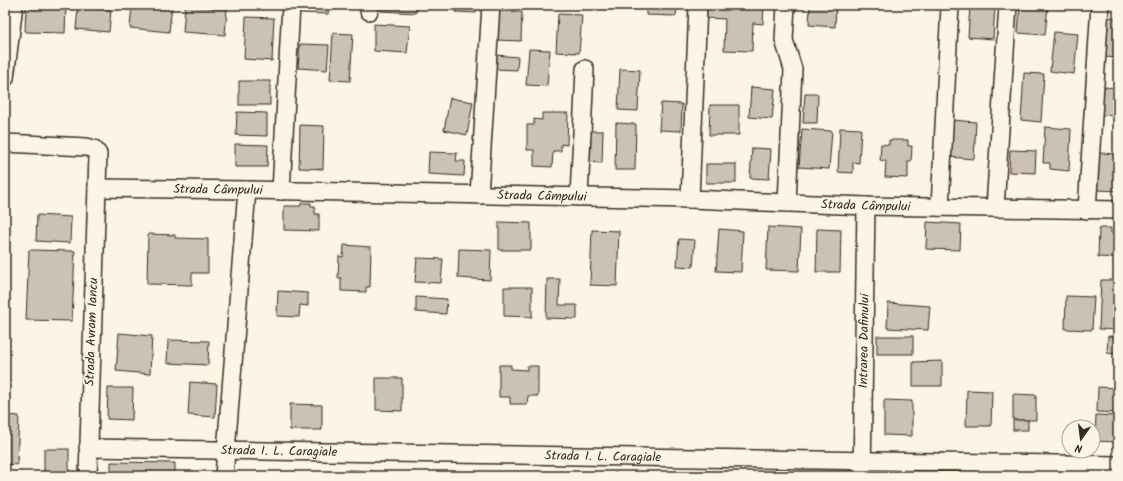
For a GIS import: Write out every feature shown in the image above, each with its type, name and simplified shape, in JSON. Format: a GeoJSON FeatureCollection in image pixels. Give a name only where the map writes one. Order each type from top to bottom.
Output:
{"type":"FeatureCollection","features":[{"type":"Feature","properties":{"kind":"street"},"geometry":{"type":"LineString","coordinates":[[5,78],[14,5]]}},
{"type":"Feature","properties":{"kind":"street"},"geometry":{"type":"LineString","coordinates":[[281,191],[291,5]]}},
{"type":"Feature","properties":{"kind":"street"},"geometry":{"type":"LineString","coordinates":[[479,195],[491,5]]}},
{"type":"Feature","properties":{"kind":"street"},"geometry":{"type":"LineString","coordinates":[[690,199],[698,5]]}},
{"type":"Feature","properties":{"kind":"street"},"geometry":{"type":"LineString","coordinates":[[786,5],[784,40],[793,69],[787,203]]}},
{"type":"Feature","properties":{"kind":"street"},"geometry":{"type":"LineString","coordinates":[[940,207],[950,5]]}},
{"type":"Feature","properties":{"kind":"street"},"geometry":{"type":"LineString","coordinates":[[995,208],[1008,5]]}},
{"type":"Feature","properties":{"kind":"street"},"geometry":{"type":"LineString","coordinates":[[1087,210],[1100,5]]}},
{"type":"Feature","properties":{"kind":"street"},"geometry":{"type":"LineString","coordinates":[[579,197],[585,69]]}},
{"type":"Feature","properties":{"kind":"street"},"geometry":{"type":"LineString","coordinates":[[5,143],[86,147],[94,149],[98,154],[97,188]]}},
{"type":"Feature","properties":{"kind":"street","name":"Strada Câmpului"},"geometry":{"type":"LineString","coordinates":[[97,188],[690,199],[866,206],[1118,210]]}},
{"type":"Feature","properties":{"kind":"street","name":"Strada Avram Iancu"},"geometry":{"type":"LineString","coordinates":[[88,476],[97,188]]}},
{"type":"Feature","properties":{"kind":"street"},"geometry":{"type":"LineString","coordinates":[[224,476],[247,190]]}},
{"type":"Feature","properties":{"kind":"street","name":"Intrarea Dafinului"},"geometry":{"type":"LineString","coordinates":[[862,468],[866,206]]}},
{"type":"Feature","properties":{"kind":"street","name":"Strada I. L. Caragiale"},"geometry":{"type":"LineString","coordinates":[[88,448],[226,450],[862,468],[1118,465]]}},
{"type":"Feature","properties":{"kind":"building"},"geometry":{"type":"Polygon","coordinates":[[[26,5],[66,5],[65,33],[25,32],[26,5]]]}},
{"type":"Feature","properties":{"kind":"building"},"geometry":{"type":"Polygon","coordinates":[[[132,5],[172,5],[169,32],[130,28],[132,5]]]}},
{"type":"Feature","properties":{"kind":"building"},"geometry":{"type":"Polygon","coordinates":[[[301,5],[329,5],[328,14],[300,13],[301,5]]]}},
{"type":"Feature","properties":{"kind":"building"},"geometry":{"type":"Polygon","coordinates":[[[381,5],[417,5],[416,13],[381,11],[381,5]]]}},
{"type":"Feature","properties":{"kind":"building"},"geometry":{"type":"Polygon","coordinates":[[[456,5],[476,5],[476,13],[456,12],[456,5]]]}},
{"type":"Feature","properties":{"kind":"building"},"geometry":{"type":"Polygon","coordinates":[[[646,5],[677,5],[676,16],[646,15],[646,5]]]}},
{"type":"Feature","properties":{"kind":"building"},"geometry":{"type":"Polygon","coordinates":[[[705,5],[764,5],[763,24],[753,23],[752,51],[724,50],[725,19],[705,18],[705,5]]]}},
{"type":"Feature","properties":{"kind":"building"},"geometry":{"type":"Polygon","coordinates":[[[810,5],[836,5],[835,27],[809,25],[810,5]]]}},
{"type":"Feature","properties":{"kind":"building"},"geometry":{"type":"Polygon","coordinates":[[[970,5],[995,5],[993,39],[968,37],[970,5]]]}},
{"type":"Feature","properties":{"kind":"building"},"geometry":{"type":"Polygon","coordinates":[[[1020,5],[1048,5],[1045,35],[1018,33],[1020,5]]]}},
{"type":"Feature","properties":{"kind":"building"},"geometry":{"type":"Polygon","coordinates":[[[185,6],[227,9],[225,35],[183,32],[185,6]]]}},
{"type":"Feature","properties":{"kind":"building"},"geometry":{"type":"Polygon","coordinates":[[[78,7],[111,10],[109,32],[76,29],[78,7]]]}},
{"type":"Feature","properties":{"kind":"building"},"geometry":{"type":"Polygon","coordinates":[[[497,11],[522,12],[521,41],[495,40],[497,11]]]}},
{"type":"Feature","properties":{"kind":"building"},"geometry":{"type":"Polygon","coordinates":[[[558,14],[582,15],[579,53],[556,52],[558,14]]]}},
{"type":"Feature","properties":{"kind":"building"},"geometry":{"type":"Polygon","coordinates":[[[246,17],[274,18],[272,61],[244,59],[246,17]]]}},
{"type":"Feature","properties":{"kind":"building"},"geometry":{"type":"Polygon","coordinates":[[[1108,17],[1118,18],[1118,58],[1105,57],[1108,17]]]}},
{"type":"Feature","properties":{"kind":"building"},"geometry":{"type":"Polygon","coordinates":[[[374,24],[410,26],[407,53],[374,51],[374,24]]]}},
{"type":"Feature","properties":{"kind":"building"},"geometry":{"type":"Polygon","coordinates":[[[1054,32],[1078,34],[1074,74],[1050,71],[1054,32]]]}},
{"type":"Feature","properties":{"kind":"building"},"geometry":{"type":"Polygon","coordinates":[[[333,33],[353,34],[350,81],[330,80],[333,33]]]}},
{"type":"Feature","properties":{"kind":"building"},"geometry":{"type":"Polygon","coordinates":[[[300,44],[329,45],[327,70],[298,68],[300,44]]]}},
{"type":"Feature","properties":{"kind":"building"},"geometry":{"type":"Polygon","coordinates":[[[529,49],[550,50],[547,86],[526,85],[529,49]]]}},
{"type":"Feature","properties":{"kind":"building"},"geometry":{"type":"Polygon","coordinates":[[[496,55],[518,57],[517,70],[495,69],[496,55]]]}},
{"type":"Feature","properties":{"kind":"building"},"geometry":{"type":"Polygon","coordinates":[[[620,69],[640,70],[638,111],[618,110],[620,69]]]}},
{"type":"Feature","properties":{"kind":"building"},"geometry":{"type":"Polygon","coordinates":[[[1024,73],[1044,74],[1041,122],[1021,120],[1024,73]]]}},
{"type":"Feature","properties":{"kind":"building"},"geometry":{"type":"Polygon","coordinates":[[[239,81],[270,81],[270,105],[239,105],[239,81]]]}},
{"type":"Feature","properties":{"kind":"building"},"geometry":{"type":"Polygon","coordinates":[[[751,87],[775,89],[772,119],[749,117],[751,87]]]}},
{"type":"Feature","properties":{"kind":"building"},"geometry":{"type":"Polygon","coordinates":[[[1103,87],[1118,88],[1118,116],[1101,115],[1103,87]]]}},
{"type":"Feature","properties":{"kind":"building"},"geometry":{"type":"Polygon","coordinates":[[[805,94],[818,94],[817,123],[803,123],[805,94]]]}},
{"type":"Feature","properties":{"kind":"building"},"geometry":{"type":"Polygon","coordinates":[[[450,98],[473,102],[467,135],[444,130],[450,98]]]}},
{"type":"Feature","properties":{"kind":"building"},"geometry":{"type":"Polygon","coordinates":[[[661,103],[682,104],[681,131],[659,130],[661,103]]]}},
{"type":"Feature","properties":{"kind":"building"},"geometry":{"type":"Polygon","coordinates":[[[710,105],[739,105],[739,135],[709,135],[710,105]]]}},
{"type":"Feature","properties":{"kind":"building"},"geometry":{"type":"Polygon","coordinates":[[[237,112],[267,113],[267,136],[236,135],[237,112]]]}},
{"type":"Feature","properties":{"kind":"building"},"geometry":{"type":"Polygon","coordinates":[[[542,113],[568,113],[567,145],[561,144],[561,151],[553,151],[552,167],[534,166],[534,150],[527,150],[527,125],[534,125],[534,119],[542,120],[542,113]]]}},
{"type":"Feature","properties":{"kind":"building"},"geometry":{"type":"Polygon","coordinates":[[[952,120],[976,122],[974,159],[949,157],[952,120]]]}},
{"type":"Feature","properties":{"kind":"building"},"geometry":{"type":"Polygon","coordinates":[[[616,123],[636,124],[635,170],[615,170],[616,123]]]}},
{"type":"Feature","properties":{"kind":"building"},"geometry":{"type":"Polygon","coordinates":[[[300,125],[324,126],[323,169],[299,168],[300,125]]]}},
{"type":"Feature","properties":{"kind":"building"},"geometry":{"type":"Polygon","coordinates":[[[1045,127],[1071,129],[1069,171],[1050,169],[1050,163],[1043,163],[1045,127]]]}},
{"type":"Feature","properties":{"kind":"building"},"geometry":{"type":"Polygon","coordinates":[[[840,128],[861,129],[859,163],[853,162],[853,173],[838,172],[840,128]]]}},
{"type":"Feature","properties":{"kind":"building"},"geometry":{"type":"Polygon","coordinates":[[[802,129],[832,131],[829,169],[799,167],[802,129]]]}},
{"type":"Feature","properties":{"kind":"building"},"geometry":{"type":"Polygon","coordinates":[[[586,131],[603,131],[602,163],[585,162],[586,131]]]}},
{"type":"Feature","properties":{"kind":"building"},"geometry":{"type":"Polygon","coordinates":[[[889,140],[908,140],[908,146],[912,146],[911,161],[908,161],[908,178],[885,177],[886,161],[880,160],[881,144],[889,145],[889,140]]]}},
{"type":"Feature","properties":{"kind":"building"},"geometry":{"type":"Polygon","coordinates":[[[235,144],[268,145],[267,167],[235,167],[235,144]]]}},
{"type":"Feature","properties":{"kind":"building"},"geometry":{"type":"Polygon","coordinates":[[[752,148],[771,149],[769,179],[750,178],[752,148]]]}},
{"type":"Feature","properties":{"kind":"building"},"geometry":{"type":"Polygon","coordinates":[[[1010,150],[1036,151],[1035,173],[1009,172],[1010,150]]]}},
{"type":"Feature","properties":{"kind":"building"},"geometry":{"type":"Polygon","coordinates":[[[429,152],[457,153],[456,161],[465,161],[464,176],[428,174],[429,152]]]}},
{"type":"Feature","properties":{"kind":"building"},"geometry":{"type":"Polygon","coordinates":[[[1099,153],[1118,154],[1118,191],[1097,190],[1099,153]]]}},
{"type":"Feature","properties":{"kind":"building"},"geometry":{"type":"Polygon","coordinates":[[[706,164],[736,164],[736,183],[706,183],[706,164]]]}},
{"type":"Feature","properties":{"kind":"building"},"geometry":{"type":"Polygon","coordinates":[[[301,203],[311,203],[311,206],[315,206],[315,214],[319,214],[319,231],[284,230],[284,206],[301,206],[301,203]]]}},
{"type":"Feature","properties":{"kind":"building"},"geometry":{"type":"Polygon","coordinates":[[[37,215],[71,217],[70,243],[36,241],[37,215]]]}},
{"type":"Feature","properties":{"kind":"building"},"geometry":{"type":"Polygon","coordinates":[[[499,222],[531,223],[531,250],[499,250],[499,222]]]}},
{"type":"Feature","properties":{"kind":"building"},"geometry":{"type":"Polygon","coordinates":[[[927,222],[961,224],[960,250],[926,249],[927,222]]]}},
{"type":"Feature","properties":{"kind":"building"},"geometry":{"type":"Polygon","coordinates":[[[768,227],[801,229],[799,271],[766,270],[768,227]]]}},
{"type":"Feature","properties":{"kind":"building"},"geometry":{"type":"Polygon","coordinates":[[[1099,228],[1111,228],[1111,233],[1117,234],[1116,258],[1098,257],[1099,228]]]}},
{"type":"Feature","properties":{"kind":"building"},"geometry":{"type":"Polygon","coordinates":[[[719,229],[743,231],[741,272],[716,271],[719,229]]]}},
{"type":"Feature","properties":{"kind":"building"},"geometry":{"type":"Polygon","coordinates":[[[817,229],[841,230],[840,272],[816,272],[817,229]]]}},
{"type":"Feature","properties":{"kind":"building"},"geometry":{"type":"Polygon","coordinates":[[[592,230],[619,231],[617,286],[590,285],[592,230]]]}},
{"type":"Feature","properties":{"kind":"building"},"geometry":{"type":"Polygon","coordinates":[[[148,234],[175,235],[175,238],[208,239],[208,273],[192,273],[192,285],[147,284],[148,234]]]}},
{"type":"Feature","properties":{"kind":"building"},"geometry":{"type":"Polygon","coordinates":[[[679,239],[695,240],[693,267],[677,266],[679,239]]]}},
{"type":"Feature","properties":{"kind":"building"},"geometry":{"type":"Polygon","coordinates":[[[344,245],[371,247],[370,287],[366,287],[366,292],[341,291],[341,278],[338,278],[339,256],[343,257],[344,245]]]}},
{"type":"Feature","properties":{"kind":"building"},"geometry":{"type":"Polygon","coordinates":[[[459,249],[491,250],[490,280],[458,278],[459,249]]]}},
{"type":"Feature","properties":{"kind":"building"},"geometry":{"type":"Polygon","coordinates":[[[29,250],[75,251],[72,321],[26,320],[29,250]]]}},
{"type":"Feature","properties":{"kind":"building"},"geometry":{"type":"Polygon","coordinates":[[[417,258],[443,259],[441,283],[415,282],[417,258]]]}},
{"type":"Feature","properties":{"kind":"building"},"geometry":{"type":"Polygon","coordinates":[[[547,279],[560,279],[559,305],[577,305],[577,319],[546,318],[547,279]]]}},
{"type":"Feature","properties":{"kind":"building"},"geometry":{"type":"Polygon","coordinates":[[[1101,280],[1118,280],[1118,330],[1099,329],[1101,280]]]}},
{"type":"Feature","properties":{"kind":"building"},"geometry":{"type":"Polygon","coordinates":[[[504,287],[532,287],[532,317],[504,316],[504,287]]]}},
{"type":"Feature","properties":{"kind":"building"},"geometry":{"type":"Polygon","coordinates":[[[278,291],[308,293],[308,306],[300,305],[299,317],[277,316],[278,291]]]}},
{"type":"Feature","properties":{"kind":"building"},"geometry":{"type":"Polygon","coordinates":[[[1066,296],[1094,297],[1092,330],[1065,329],[1066,296]]]}},
{"type":"Feature","properties":{"kind":"building"},"geometry":{"type":"Polygon","coordinates":[[[416,297],[447,299],[446,314],[416,312],[416,297]]]}},
{"type":"Feature","properties":{"kind":"building"},"geometry":{"type":"Polygon","coordinates":[[[888,303],[930,306],[928,330],[887,328],[888,303]]]}},
{"type":"Feature","properties":{"kind":"building"},"geometry":{"type":"Polygon","coordinates":[[[119,333],[152,336],[150,374],[116,371],[119,333]]]}},
{"type":"Feature","properties":{"kind":"building"},"geometry":{"type":"Polygon","coordinates":[[[877,336],[913,336],[913,354],[877,354],[877,336]]]}},
{"type":"Feature","properties":{"kind":"building"},"geometry":{"type":"Polygon","coordinates":[[[1108,336],[1118,337],[1118,354],[1107,353],[1108,336]]]}},
{"type":"Feature","properties":{"kind":"building"},"geometry":{"type":"Polygon","coordinates":[[[168,340],[209,341],[208,365],[167,363],[168,340]]]}},
{"type":"Feature","properties":{"kind":"building"},"geometry":{"type":"Polygon","coordinates":[[[942,361],[942,386],[913,386],[913,362],[942,361]]]}},
{"type":"Feature","properties":{"kind":"building"},"geometry":{"type":"Polygon","coordinates":[[[499,365],[511,365],[511,369],[527,370],[527,366],[538,366],[538,396],[528,396],[527,404],[510,404],[510,397],[499,397],[499,365]]]}},
{"type":"Feature","properties":{"kind":"building"},"geometry":{"type":"Polygon","coordinates":[[[376,378],[402,378],[402,411],[376,410],[376,378]]]}},
{"type":"Feature","properties":{"kind":"building"},"geometry":{"type":"Polygon","coordinates":[[[190,382],[217,384],[215,417],[188,415],[190,382]]]}},
{"type":"Feature","properties":{"kind":"building"},"geometry":{"type":"Polygon","coordinates":[[[1098,387],[1118,388],[1118,413],[1097,412],[1098,387]]]}},
{"type":"Feature","properties":{"kind":"building"},"geometry":{"type":"Polygon","coordinates":[[[108,388],[133,388],[132,420],[107,419],[108,388]]]}},
{"type":"Feature","properties":{"kind":"building"},"geometry":{"type":"Polygon","coordinates":[[[967,390],[992,391],[991,426],[966,426],[967,390]]]}},
{"type":"Feature","properties":{"kind":"building"},"geometry":{"type":"Polygon","coordinates":[[[1013,394],[1036,395],[1036,420],[1013,420],[1013,394]]]}},
{"type":"Feature","properties":{"kind":"building"},"geometry":{"type":"Polygon","coordinates":[[[884,400],[912,401],[912,436],[884,435],[884,400]]]}},
{"type":"Feature","properties":{"kind":"building"},"geometry":{"type":"Polygon","coordinates":[[[290,404],[322,405],[322,430],[290,430],[290,404]]]}},
{"type":"Feature","properties":{"kind":"building"},"geometry":{"type":"Polygon","coordinates":[[[5,415],[19,416],[17,465],[5,464],[5,415]]]}},
{"type":"Feature","properties":{"kind":"building"},"geometry":{"type":"Polygon","coordinates":[[[1096,415],[1117,416],[1116,442],[1101,441],[1101,419],[1096,419],[1096,415]]]}},
{"type":"Feature","properties":{"kind":"building"},"geometry":{"type":"Polygon","coordinates":[[[1013,420],[1028,420],[1028,430],[1013,430],[1013,420]]]}},
{"type":"Feature","properties":{"kind":"building"},"geometry":{"type":"Polygon","coordinates":[[[44,449],[69,449],[69,476],[44,476],[44,449]]]}},
{"type":"Feature","properties":{"kind":"building"},"geometry":{"type":"Polygon","coordinates":[[[111,462],[175,463],[175,476],[111,476],[111,462]]]}},
{"type":"Feature","properties":{"kind":"building"},"geometry":{"type":"Polygon","coordinates":[[[348,470],[372,471],[371,476],[348,476],[348,470]]]}}]}
